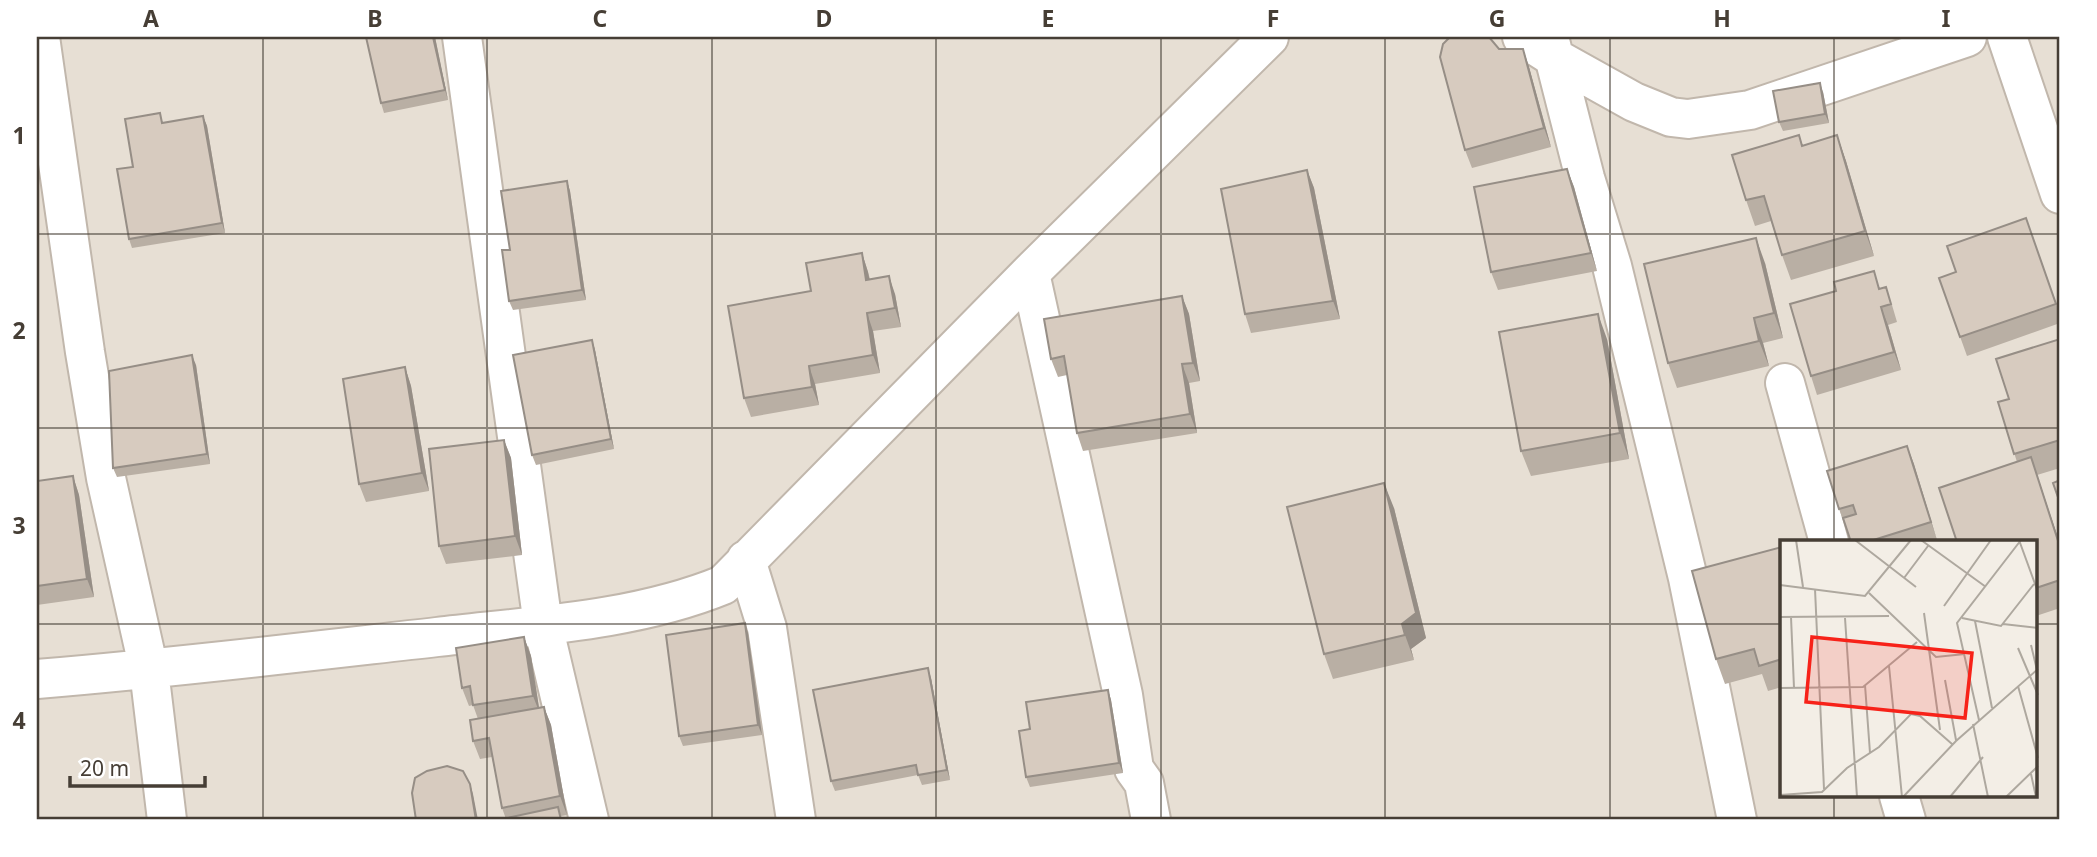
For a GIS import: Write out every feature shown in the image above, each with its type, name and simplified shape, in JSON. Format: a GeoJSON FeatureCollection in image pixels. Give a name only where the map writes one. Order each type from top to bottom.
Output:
{"type":"FeatureCollection","features":[{"type":"Feature","properties":{"kind":"street"},"geometry":{"type":"LineString","coordinates":[[40,37],[85,352],[106,478],[149,670],[167,820]]}},
{"type":"Feature","properties":{"kind":"street"},"geometry":{"type":"LineString","coordinates":[[462,37],[543,625],[589,820]]}},
{"type":"Feature","properties":{"kind":"street"},"geometry":{"type":"LineString","coordinates":[[37,679],[149,670],[543,625],[639,610],[693,597],[723,585],[1030,273],[1269,37]]}},
{"type":"Feature","properties":{"kind":"street"},"geometry":{"type":"LineString","coordinates":[[1522,37],[1552,48],[1634,102],[1671,117],[1702,119],[1750,110],[1967,37]]}},
{"type":"Feature","properties":{"kind":"street"},"geometry":{"type":"LineString","coordinates":[[2007,37],[2060,194]]}},
{"type":"Feature","properties":{"kind":"street"},"geometry":{"type":"LineString","coordinates":[[1552,48],[1585,177],[1612,266],[1688,578],[1737,820]]}},
{"type":"Feature","properties":{"kind":"street"},"geometry":{"type":"LineString","coordinates":[[1030,273],[1123,695],[1135,769],[1144,783],[1151,820]]}},
{"type":"Feature","properties":{"kind":"street"},"geometry":{"type":"LineString","coordinates":[[1785,383],[1828,540]]}},
{"type":"Feature","properties":{"kind":"street"},"geometry":{"type":"LineString","coordinates":[[746,560],[766,628],[796,820]]}},
{"type":"Feature","properties":{"kind":"street"},"geometry":{"type":"LineString","coordinates":[[1900,798],[1906,820]]}},
{"type":"Feature","properties":{"kind":"shaded area"},"geometry":{"type":"Polygon","coordinates":[[[37,37],[2060,37],[2060,820],[37,820],[37,37]]]}},
{"type":"Feature","properties":{"kind":"building"},"geometry":{"type":"Polygon","coordinates":[[[366,37],[433,37],[445,90],[381,103],[366,37]]]}},
{"type":"Feature","properties":{"kind":"building"},"geometry":{"type":"Polygon","coordinates":[[[1450,37],[1489,37],[1499,49],[1523,49],[1544,128],[1465,150],[1440,57],[1443,44],[1450,37]]]}},
{"type":"Feature","properties":{"kind":"building"},"geometry":{"type":"Polygon","coordinates":[[[1820,83],[1825,114],[1779,122],[1773,91],[1820,83]]]}},
{"type":"Feature","properties":{"kind":"building"},"geometry":{"type":"Polygon","coordinates":[[[160,113],[162,123],[203,116],[222,223],[129,239],[117,169],[133,167],[125,119],[160,113]]]}},
{"type":"Feature","properties":{"kind":"building"},"geometry":{"type":"Polygon","coordinates":[[[1799,135],[1802,146],[1837,135],[1865,231],[1782,255],[1764,196],[1746,200],[1732,155],[1799,135]]]}},
{"type":"Feature","properties":{"kind":"building"},"geometry":{"type":"Polygon","coordinates":[[[1567,169],[1591,253],[1491,272],[1474,187],[1567,169]]]}},
{"type":"Feature","properties":{"kind":"building"},"geometry":{"type":"Polygon","coordinates":[[[1307,170],[1333,301],[1245,314],[1221,189],[1307,170]]]}},
{"type":"Feature","properties":{"kind":"building"},"geometry":{"type":"Polygon","coordinates":[[[567,181],[582,290],[509,301],[502,250],[510,250],[501,191],[567,181]]]}},
{"type":"Feature","properties":{"kind":"building"},"geometry":{"type":"Polygon","coordinates":[[[2026,218],[2056,304],[1960,337],[1939,278],[1956,272],[1947,246],[2026,218]]]}},
{"type":"Feature","properties":{"kind":"building"},"geometry":{"type":"Polygon","coordinates":[[[1756,238],[1774,313],[1754,318],[1759,341],[1668,363],[1644,264],[1756,238]]]}},
{"type":"Feature","properties":{"kind":"building"},"geometry":{"type":"Polygon","coordinates":[[[862,253],[866,280],[889,276],[895,308],[867,313],[873,355],[809,366],[812,387],[744,398],[728,306],[811,291],[806,263],[862,253]]]}},
{"type":"Feature","properties":{"kind":"building"},"geometry":{"type":"Polygon","coordinates":[[[1874,271],[1879,289],[1886,287],[1891,304],[1881,307],[1894,352],[1811,376],[1790,304],[1836,291],[1834,282],[1874,271]]]}},
{"type":"Feature","properties":{"kind":"building"},"geometry":{"type":"Polygon","coordinates":[[[1182,296],[1193,363],[1182,364],[1190,414],[1077,433],[1064,356],[1051,359],[1044,319],[1182,296]]]}},
{"type":"Feature","properties":{"kind":"building"},"geometry":{"type":"Polygon","coordinates":[[[1598,314],[1620,433],[1521,451],[1499,332],[1598,314]]]}},
{"type":"Feature","properties":{"kind":"building"},"geometry":{"type":"Polygon","coordinates":[[[2060,339],[2060,440],[2014,454],[1998,402],[2009,399],[1996,359],[2060,339]]]}},
{"type":"Feature","properties":{"kind":"building"},"geometry":{"type":"Polygon","coordinates":[[[592,340],[611,439],[532,455],[513,355],[592,340]]]}},
{"type":"Feature","properties":{"kind":"building"},"geometry":{"type":"Polygon","coordinates":[[[192,355],[207,454],[113,468],[109,371],[192,355]]]}},
{"type":"Feature","properties":{"kind":"building"},"geometry":{"type":"Polygon","coordinates":[[[405,367],[422,473],[359,484],[343,379],[405,367]]]}},
{"type":"Feature","properties":{"kind":"building"},"geometry":{"type":"Polygon","coordinates":[[[504,440],[515,536],[439,546],[429,449],[504,440]]]}},
{"type":"Feature","properties":{"kind":"building"},"geometry":{"type":"Polygon","coordinates":[[[1907,446],[1931,522],[1873,540],[1850,540],[1843,518],[1856,514],[1853,505],[1839,509],[1827,471],[1907,446]]]}},
{"type":"Feature","properties":{"kind":"building"},"geometry":{"type":"Polygon","coordinates":[[[2031,457],[2060,547],[2060,580],[2038,587],[2038,540],[1956,540],[1939,488],[2031,457]]]}},
{"type":"Feature","properties":{"kind":"building"},"geometry":{"type":"Polygon","coordinates":[[[73,476],[87,579],[37,586],[37,481],[73,476]]]}},
{"type":"Feature","properties":{"kind":"building"},"geometry":{"type":"Polygon","coordinates":[[[2060,480],[2060,503],[2053,483],[2060,480]]]}},
{"type":"Feature","properties":{"kind":"building"},"geometry":{"type":"Polygon","coordinates":[[[1384,483],[1416,613],[1402,624],[1405,635],[1324,654],[1287,507],[1384,483]]]}},
{"type":"Feature","properties":{"kind":"building"},"geometry":{"type":"Polygon","coordinates":[[[1780,548],[1780,660],[1759,666],[1754,649],[1716,659],[1692,571],[1780,548]]]}},
{"type":"Feature","properties":{"kind":"building"},"geometry":{"type":"Polygon","coordinates":[[[745,623],[758,725],[679,736],[666,635],[745,623]]]}},
{"type":"Feature","properties":{"kind":"building"},"geometry":{"type":"Polygon","coordinates":[[[524,637],[533,696],[473,705],[470,686],[462,688],[456,648],[524,637]]]}},
{"type":"Feature","properties":{"kind":"building"},"geometry":{"type":"Polygon","coordinates":[[[928,668],[947,770],[918,775],[916,765],[831,781],[813,690],[928,668]]]}},
{"type":"Feature","properties":{"kind":"building"},"geometry":{"type":"Polygon","coordinates":[[[1108,690],[1119,763],[1026,777],[1019,731],[1030,729],[1026,702],[1108,690]]]}},
{"type":"Feature","properties":{"kind":"building"},"geometry":{"type":"Polygon","coordinates":[[[544,707],[560,796],[502,808],[489,738],[473,741],[470,720],[544,707]]]}},
{"type":"Feature","properties":{"kind":"building"},"geometry":{"type":"Polygon","coordinates":[[[447,766],[463,771],[470,784],[476,820],[416,820],[412,793],[415,778],[427,771],[447,766]]]}},
{"type":"Feature","properties":{"kind":"building"},"geometry":{"type":"Polygon","coordinates":[[[558,807],[561,820],[498,820],[558,807]]]}}]}
